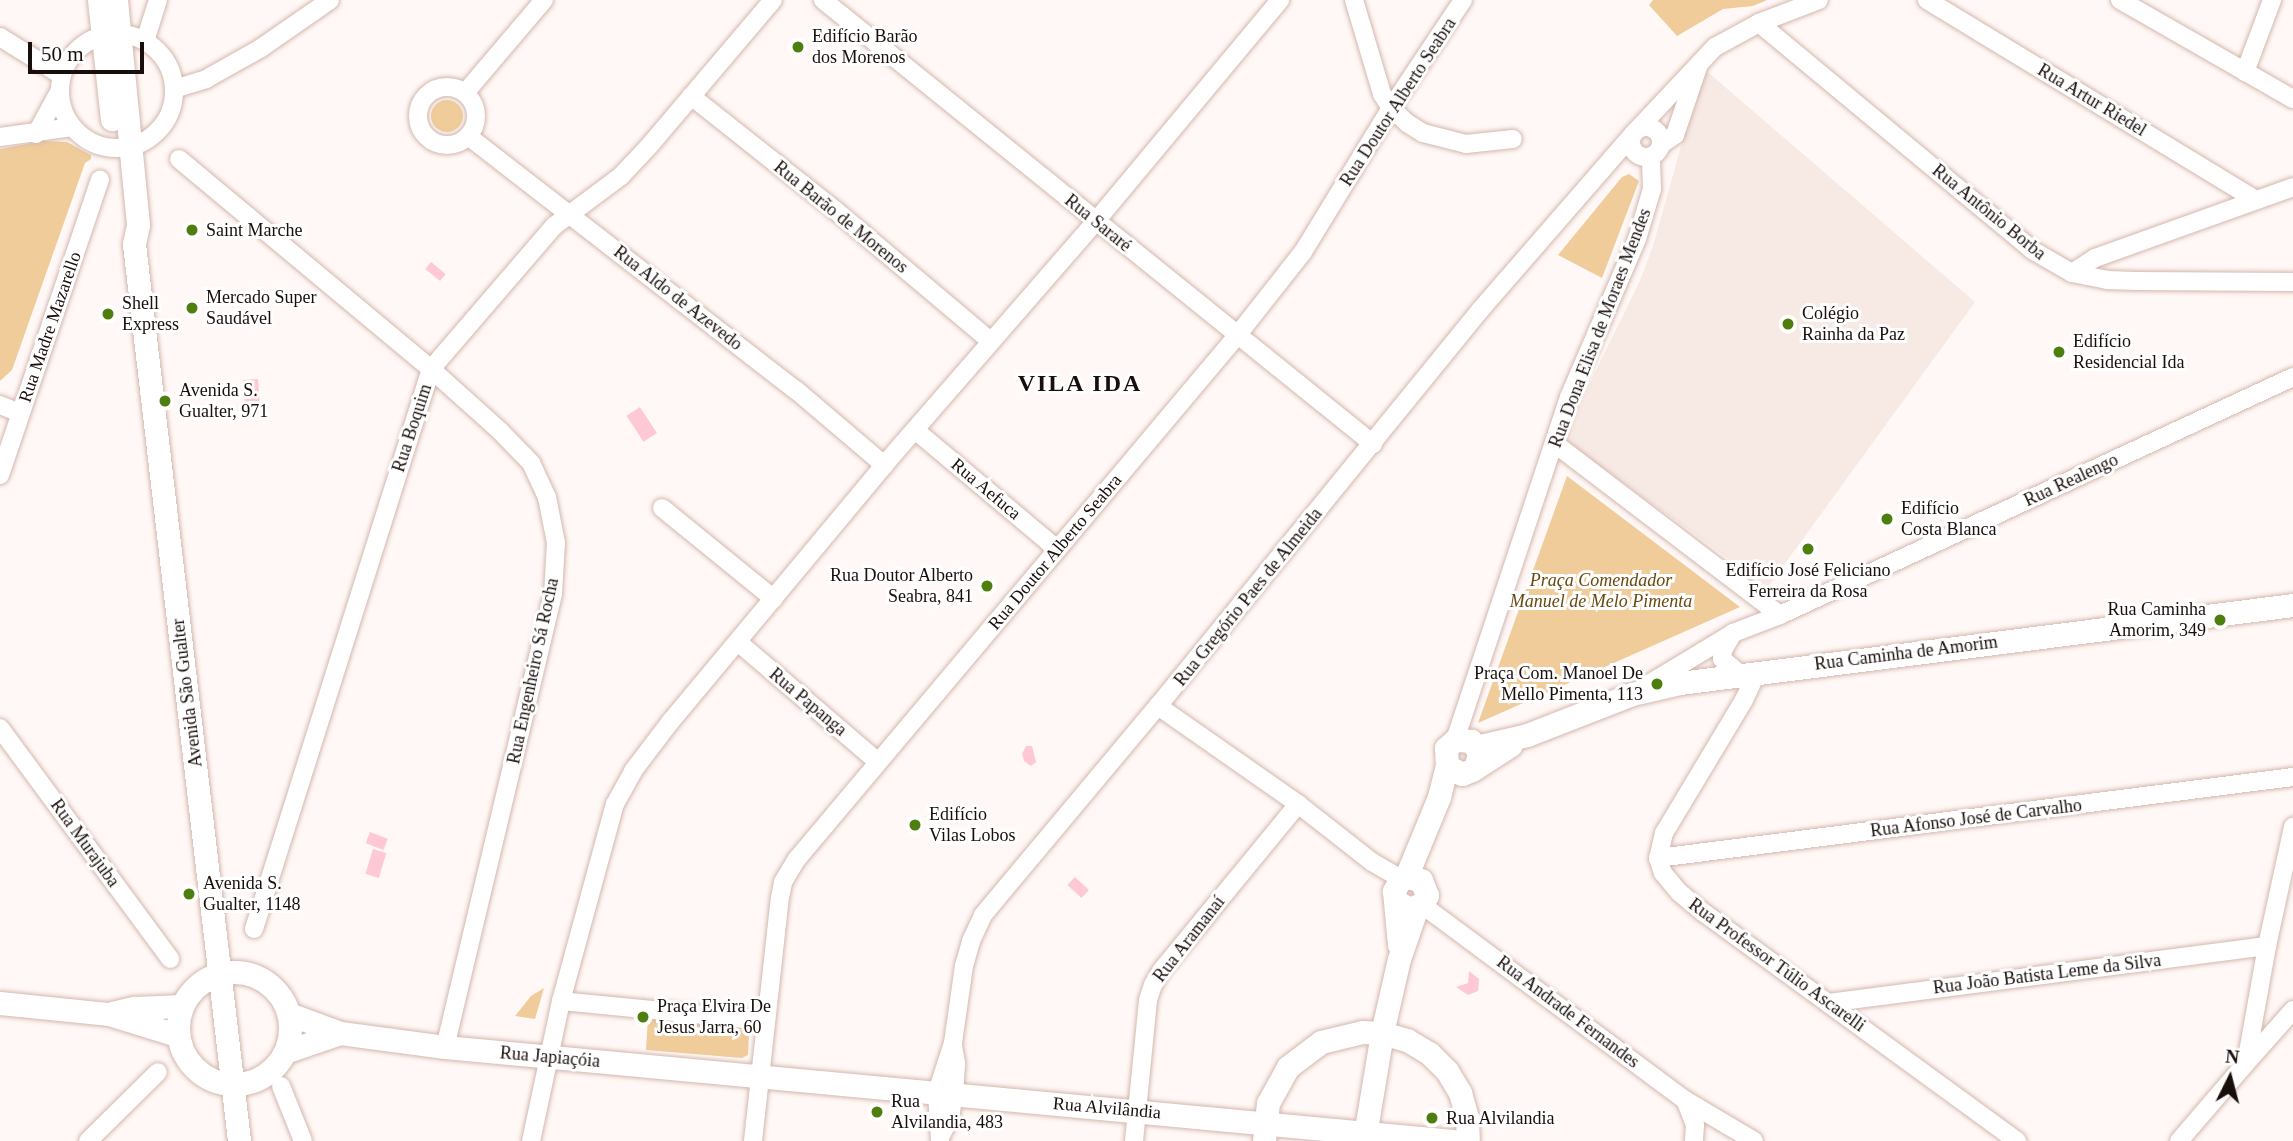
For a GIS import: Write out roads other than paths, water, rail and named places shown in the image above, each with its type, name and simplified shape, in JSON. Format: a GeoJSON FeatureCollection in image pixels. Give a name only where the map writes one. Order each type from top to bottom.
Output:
{"type":"FeatureCollection","features":[{"type":"Feature","properties":{"kind":"street","name":"Avenida São Gualter"},"geometry":{"type":"LineString","coordinates":[[99,0],[111,34],[122,147],[138,225],[134,244],[239,1141]]}},
{"type":"Feature","properties":{"kind":"street","name":"Avenida São Gualter"},"geometry":{"type":"LineString","coordinates":[[111,34],[116,0]]}},
{"type":"Feature","properties":{"kind":"street"},"geometry":{"type":"LineString","coordinates":[[145,41],[158,0]]}},
{"type":"Feature","properties":{"kind":"street"},"geometry":{"type":"LineString","coordinates":[[174,89],[206,79],[261,48],[330,0]]}},
{"type":"Feature","properties":{"kind":"street"},"geometry":{"type":"LineString","coordinates":[[465,93],[544,0]]}},
{"type":"Feature","properties":{"kind":"street","name":"Rua Boquim"},"geometry":{"type":"LineString","coordinates":[[254,929],[431,369],[554,226],[621,176],[773,0]]}},
{"type":"Feature","properties":{"kind":"street","name":"Rua Sararé"},"geometry":{"type":"LineString","coordinates":[[823,0],[1236,337],[1373,444]]}},
{"type":"Feature","properties":{"kind":"street"},"geometry":{"type":"LineString","coordinates":[[531,1141],[547,1056],[615,804],[643,757],[989,340],[1096,221],[1280,0]]}},
{"type":"Feature","properties":{"kind":"street"},"geometry":{"type":"LineString","coordinates":[[1354,0],[1382,94],[1391,108],[1423,133],[1446,141],[1466,144],[1513,139]]}},
{"type":"Feature","properties":{"kind":"street","name":"Rua Doutor Alberto Seabra"},"geometry":{"type":"LineString","coordinates":[[753,1141],[764,1021],[783,882],[797,859],[1236,337],[1303,252],[1391,108],[1464,0]]}},
{"type":"Feature","properties":{"kind":"street"},"geometry":{"type":"LineString","coordinates":[[1759,23],[1819,0]]}},
{"type":"Feature","properties":{"kind":"street","name":"Rua Artur Riedel"},"geometry":{"type":"LineString","coordinates":[[1927,0],[2256,200]]}},
{"type":"Feature","properties":{"kind":"street"},"geometry":{"type":"LineString","coordinates":[[2120,0],[2293,99]]}},
{"type":"Feature","properties":{"kind":"street"},"geometry":{"type":"LineString","coordinates":[[2245,72],[2272,0]]}},
{"type":"Feature","properties":{"kind":"street","name":"Rua Gregório Paes de Almeida"},"geometry":{"type":"LineString","coordinates":[[940,1139],[964,966],[971,941],[983,915],[1158,706],[1481,309],[1598,178],[1678,83],[1715,47],[1759,23]]}},
{"type":"Feature","properties":{"kind":"street","name":"Rua Antônio Borba"},"geometry":{"type":"LineString","coordinates":[[1759,23],[2032,250],[2072,273],[2107,280],[2293,282]]}},
{"type":"Feature","properties":{"kind":"street"},"geometry":{"type":"LineString","coordinates":[[0,37],[60,84],[63,111],[72,127],[88,140],[122,147],[159,129],[171,110],[174,89],[166,61],[145,41],[111,34],[76,50],[60,84],[36,134]]}},
{"type":"Feature","properties":{"kind":"street","name":"Rua Gregório Paes de Almeida"},"geometry":{"type":"LineString","coordinates":[[1598,178],[1675,135],[1698,66]]}},
{"type":"Feature","properties":{"kind":"street"},"geometry":{"type":"LineString","coordinates":[[456,89],[465,93],[475,109],[474,128],[468,136],[450,145],[430,140],[419,124],[418,114],[426,95],[435,90],[456,89]]}},
{"type":"Feature","properties":{"kind":"street","name":"Rua Barão de Morenos"},"geometry":{"type":"LineString","coordinates":[[691,96],[836,211],[989,340]]}},
{"type":"Feature","properties":{"kind":"street"},"geometry":{"type":"LineString","coordinates":[[0,137],[72,127]]}},
{"type":"Feature","properties":{"kind":"street"},"geometry":{"type":"LineString","coordinates":[[1635,132],[1654,129],[1649,151]]}},
{"type":"Feature","properties":{"kind":"street","name":"Rua Dona Elisa de Moraes Mendes"},"geometry":{"type":"LineString","coordinates":[[1464,756],[1471,697],[1569,397],[1637,239],[1652,189],[1649,151],[1631,141],[1635,132]]}},
{"type":"Feature","properties":{"kind":"street","name":"Rua Aldo de Azevedo"},"geometry":{"type":"LineString","coordinates":[[468,136],[796,390],[884,465]]}},
{"type":"Feature","properties":{"kind":"street","name":"Rua Engenheiro Sá Rocha"},"geometry":{"type":"LineString","coordinates":[[179,159],[431,369],[531,463],[547,498],[556,543],[553,594],[445,1047]]}},
{"type":"Feature","properties":{"kind":"street","name":"Rua Madre Mazarello"},"geometry":{"type":"LineString","coordinates":[[0,475],[100,179]]}},
{"type":"Feature","properties":{"kind":"street"},"geometry":{"type":"LineString","coordinates":[[2072,273],[2095,258],[2293,187]]}},
{"type":"Feature","properties":{"kind":"street","name":"Rua Realengo"},"geometry":{"type":"LineString","coordinates":[[1632,694],[1733,633],[1780,615],[2293,377]]}},
{"type":"Feature","properties":{"kind":"street"},"geometry":{"type":"LineString","coordinates":[[0,405],[20,413]]}},
{"type":"Feature","properties":{"kind":"street","name":"Rua Aefuca"},"geometry":{"type":"LineString","coordinates":[[915,430],[1057,549]]}},
{"type":"Feature","properties":{"kind":"street"},"geometry":{"type":"LineString","coordinates":[[1554,443],[1780,615]]}},
{"type":"Feature","properties":{"kind":"street"},"geometry":{"type":"LineString","coordinates":[[663,508],[774,599]]}},
{"type":"Feature","properties":{"kind":"street","name":"Rua Caminha de Amorim"},"geometry":{"type":"LineString","coordinates":[[1365,1137],[1382,1033],[1420,846],[1439,797],[1464,756],[1527,735],[1632,694],[1739,674],[2293,605]]}},
{"type":"Feature","properties":{"kind":"street"},"geometry":{"type":"LineString","coordinates":[[1658,858],[1664,833],[1675,812],[1744,700],[1739,674],[1722,659],[1723,650],[1733,633]]}},
{"type":"Feature","properties":{"kind":"street","name":"Rua Papanga"},"geometry":{"type":"LineString","coordinates":[[738,642],[878,762]]}},
{"type":"Feature","properties":{"kind":"street"},"geometry":{"type":"LineString","coordinates":[[1739,674],[1744,700]]}},
{"type":"Feature","properties":{"kind":"street","name":"Rua Andrade Fernandes"},"geometry":{"type":"LineString","coordinates":[[1158,706],[1298,804],[1450,924],[1685,1100],[1754,1141]]}},
{"type":"Feature","properties":{"kind":"street","name":"Rua Murajuba"},"geometry":{"type":"LineString","coordinates":[[0,728],[170,959]]}},
{"type":"Feature","properties":{"kind":"street","name":"Rua Afonso José de Carvalho"},"geometry":{"type":"LineString","coordinates":[[1658,858],[2293,777]]}},
{"type":"Feature","properties":{"kind":"street","name":"Rua Aramanaí"},"geometry":{"type":"LineString","coordinates":[[1134,1141],[1148,1000],[1153,985],[1161,971],[1298,804]]}},
{"type":"Feature","properties":{"kind":"street"},"geometry":{"type":"LineString","coordinates":[[2246,1063],[2267,946],[2293,827]]}},
{"type":"Feature","properties":{"kind":"street","name":"Rua Professor Túlio Ascarelli"},"geometry":{"type":"LineString","coordinates":[[1658,858],[1663,873],[1680,893],[2017,1141]]}},
{"type":"Feature","properties":{"kind":"street","name":"Rua João Batista Leme da Silva"},"geometry":{"type":"LineString","coordinates":[[1828,1003],[2267,946]]}},
{"type":"Feature","properties":{"kind":"street"},"geometry":{"type":"LineString","coordinates":[[220,973],[249,974],[263,979],[274,989],[289,1014],[290,1033],[285,1052],[264,1076],[233,1084],[216,1081],[200,1073],[188,1061],[177,1035],[181,1006],[201,982],[220,973]]}},
{"type":"Feature","properties":{"kind":"street"},"geometry":{"type":"LineString","coordinates":[[561,1001],[764,1021]]}},
{"type":"Feature","properties":{"kind":"street"},"geometry":{"type":"LineString","coordinates":[[0,1003],[109,1014],[177,1035]]}},
{"type":"Feature","properties":{"kind":"street"},"geometry":{"type":"LineString","coordinates":[[109,1014],[134,1008],[181,1006]]}},
{"type":"Feature","properties":{"kind":"street"},"geometry":{"type":"LineString","coordinates":[[2179,1141],[2293,1010]]}},
{"type":"Feature","properties":{"kind":"street","name":"Rua Japiaçóia"},"geometry":{"type":"LineString","coordinates":[[289,1014],[340,1033],[445,1047],[760,1077]]}},
{"type":"Feature","properties":{"kind":"street","name":"Rua Japiaçóia"},"geometry":{"type":"LineString","coordinates":[[285,1052],[340,1033]]}},
{"type":"Feature","properties":{"kind":"street"},"geometry":{"type":"LineString","coordinates":[[1264,1132],[1276,1084],[1303,1053],[1341,1035],[1382,1033],[1418,1047],[1447,1071],[1460,1093],[1467,1117],[1468,1141]]}},
{"type":"Feature","properties":{"kind":"street"},"geometry":{"type":"LineString","coordinates":[[88,1141],[158,1072]]}},
{"type":"Feature","properties":{"kind":"street","name":"Rua Alvilândia"},"geometry":{"type":"LineString","coordinates":[[760,1077],[1137,1111],[1264,1132],[1453,1141]]}},
{"type":"Feature","properties":{"kind":"street"},"geometry":{"type":"LineString","coordinates":[[281,1086],[303,1141]]}},
{"type":"Feature","properties":{"kind":"street"},"geometry":{"type":"LineString","coordinates":[[1685,1100],[1695,1125],[1694,1141]]}},
{"type":"Feature","properties":{"kind":"street"},"geometry":{"type":"LineString","coordinates":[[1987,1117],[1997,1141]]}},
{"type":"Feature","properties":{"kind":"place","name":"Edifício Barão dos Morenos"},"geometry":{"type":"Point","coordinates":[798,47]}},
{"type":"Feature","properties":{"kind":"place","name":"Saint Marche"},"geometry":{"type":"Point","coordinates":[192,230]}},
{"type":"Feature","properties":{"kind":"place","name":"Mercado Super Saudável"},"geometry":{"type":"Point","coordinates":[192,308]}},
{"type":"Feature","properties":{"kind":"place","name":"Shell Express"},"geometry":{"type":"Point","coordinates":[108,314]}},
{"type":"Feature","properties":{"kind":"place","name":"Colégio Rainha da Paz"},"geometry":{"type":"Point","coordinates":[1788,324]}},
{"type":"Feature","properties":{"kind":"place","name":"Edifício Residencial Ida"},"geometry":{"type":"Point","coordinates":[2059,352]}},
{"type":"Feature","properties":{"kind":"place","name":"Avenida S. Gualter, 971"},"geometry":{"type":"Point","coordinates":[165,401]}},
{"type":"Feature","properties":{"kind":"place","name":"Edifício Costa Blanca"},"geometry":{"type":"Point","coordinates":[1887,519]}},
{"type":"Feature","properties":{"kind":"place","name":"Edifício José Feliciano Ferreira da Rosa"},"geometry":{"type":"Point","coordinates":[1808,549]}},
{"type":"Feature","properties":{"kind":"place","name":"Rua Doutor Alberto Seabra, 841"},"geometry":{"type":"Point","coordinates":[987,586]}},
{"type":"Feature","properties":{"kind":"place","name":"Rua Caminha Amorim, 349"},"geometry":{"type":"Point","coordinates":[2220,620]}},
{"type":"Feature","properties":{"kind":"place","name":"Praça Com. Manoel De Mello Pimenta, 113"},"geometry":{"type":"Point","coordinates":[1657,684]}},
{"type":"Feature","properties":{"kind":"place","name":"Edifício Vilas Lobos"},"geometry":{"type":"Point","coordinates":[915,825]}},
{"type":"Feature","properties":{"kind":"place","name":"Avenida S. Gualter, 1148"},"geometry":{"type":"Point","coordinates":[189,894]}},
{"type":"Feature","properties":{"kind":"place","name":"Praça Elvira De Jesus Jarra, 60"},"geometry":{"type":"Point","coordinates":[643,1017]}},
{"type":"Feature","properties":{"kind":"place","name":"Rua Alvilandia, 483"},"geometry":{"type":"Point","coordinates":[877,1112]}},
{"type":"Feature","properties":{"kind":"place","name":"Rua Alvilandia"},"geometry":{"type":"Point","coordinates":[1432,1118]}},
{"type":"Feature","properties":{"kind":"district","name":"VILA IDA"},"geometry":{"type":"Point","coordinates":[1080,384]}},
{"type":"Feature","properties":{"kind":"park label","name":"Praça Comendador Manuel de Melo Pimenta"},"geometry":{"type":"Point","coordinates":[1601,591]}}]}
